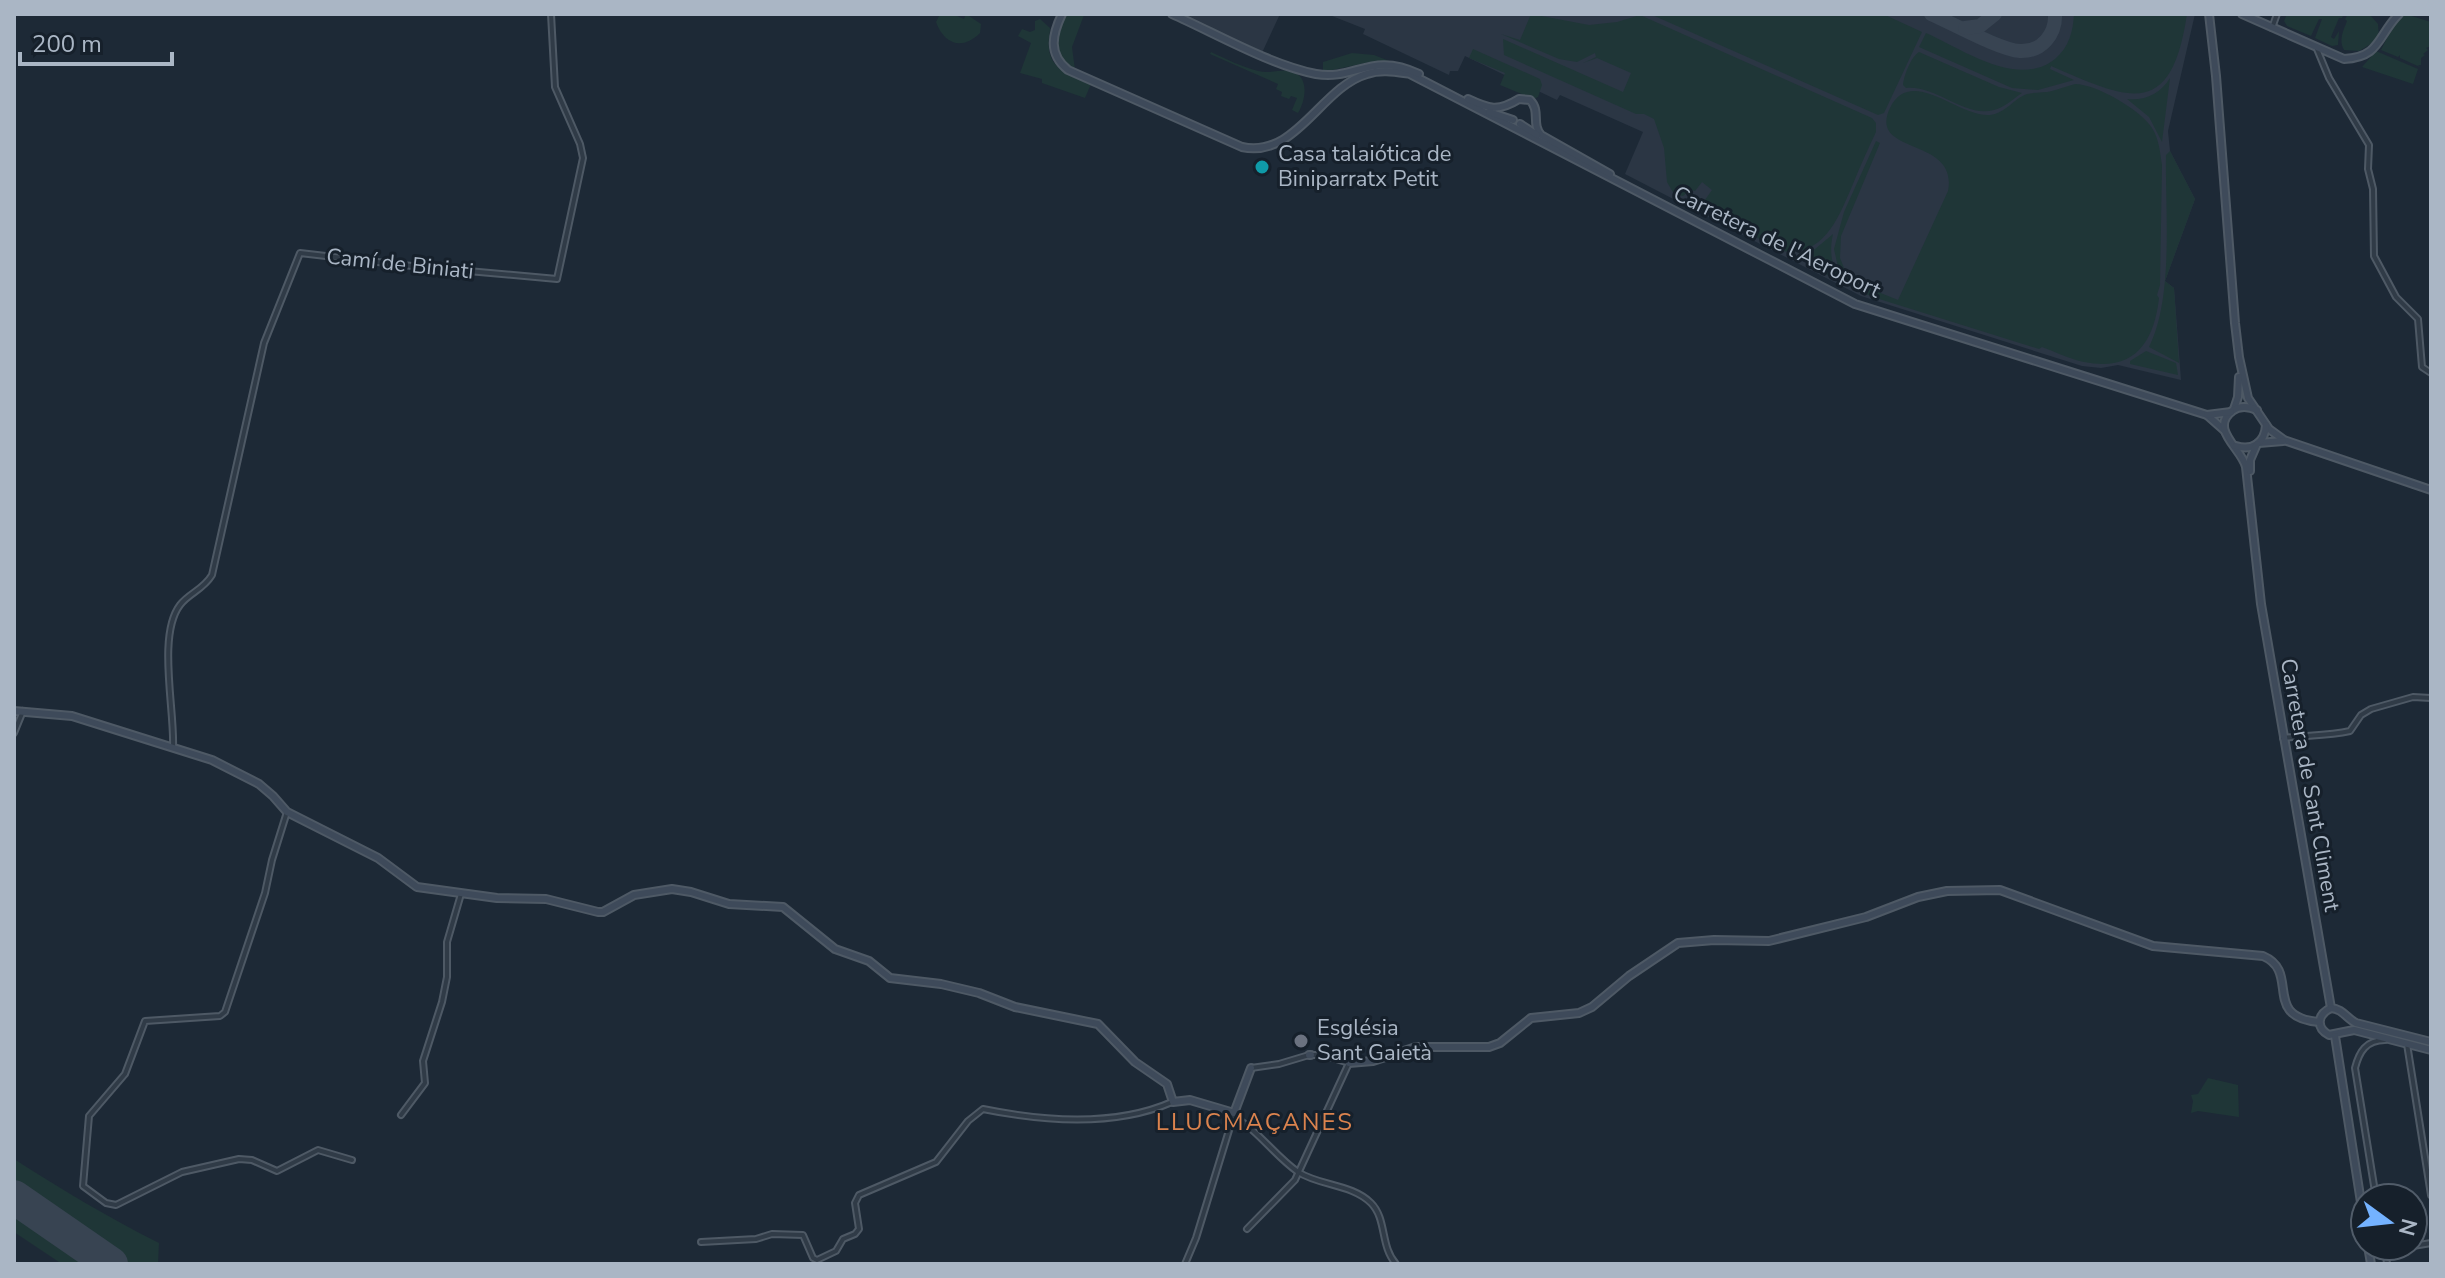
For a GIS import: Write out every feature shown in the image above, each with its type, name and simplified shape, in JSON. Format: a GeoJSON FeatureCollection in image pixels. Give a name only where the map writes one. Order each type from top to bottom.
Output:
{"type":"FeatureCollection","features":[{"type":"Feature","properties":{"kind":"main road","name":"Carretera de l'Aeroport"},"geometry":{"type":"LineString","coordinates":[[1062,14],[1055,29],[1053,49],[1060,63],[1068,70],[1249,148],[1268,147],[1281,140],[1355,78],[1372,72],[1396,72],[1418,77],[1855,304],[2207,415],[2224,430]]}},
{"type":"Feature","properties":{"kind":"main road"},"geometry":{"type":"LineString","coordinates":[[1172,14],[1305,71],[1322,74],[1386,64],[1415,72],[1485,106],[1498,108],[1523,98],[1530,100],[1535,106],[1536,128],[1544,137],[1693,221]]}},
{"type":"Feature","properties":{"kind":"main road"},"geometry":{"type":"LineString","coordinates":[[2209,14],[2239,357],[2239,392],[2224,430],[2246,467],[2257,570]]}},
{"type":"Feature","properties":{"kind":"main road"},"geometry":{"type":"LineString","coordinates":[[2242,14],[2342,59],[2362,57],[2381,42],[2385,28],[2399,14]]}},
{"type":"Feature","properties":{"kind":"main road"},"geometry":{"type":"LineString","coordinates":[[1513,102],[1510,111],[1513,120]]}},
{"type":"Feature","properties":{"kind":"main road"},"geometry":{"type":"LineString","coordinates":[[1467,103],[1513,120],[1583,165]]}},
{"type":"Feature","properties":{"kind":"main road"},"geometry":{"type":"LineString","coordinates":[[1520,124],[1530,123],[1536,115]]}},
{"type":"Feature","properties":{"kind":"main road"},"geometry":{"type":"LineString","coordinates":[[2239,357],[2248,398],[2276,435],[2431,490]]}},
{"type":"Feature","properties":{"kind":"main road"},"geometry":{"type":"LineString","coordinates":[[2232,411],[2248,407],[2257,410]]}},
{"type":"Feature","properties":{"kind":"main road","name":"Carretera de l'Aeroport"},"geometry":{"type":"LineString","coordinates":[[2207,415],[2232,411]]}},
{"type":"Feature","properties":{"kind":"main road"},"geometry":{"type":"LineString","coordinates":[[2257,570],[2250,460],[2264,435],[2265,422]]}},
{"type":"Feature","properties":{"kind":"main road"},"geometry":{"type":"LineString","coordinates":[[2235,446],[2247,448],[2270,440],[2292,443]]}},
{"type":"Feature","properties":{"kind":"main road","name":"Carretera de Sant Climent"},"geometry":{"type":"LineString","coordinates":[[2257,570],[2331,1008]]}},
{"type":"Feature","properties":{"kind":"main road"},"geometry":{"type":"LineString","coordinates":[[14,711],[72,716],[202,756],[241,774],[273,796],[287,812],[378,858],[411,885],[461,894],[546,899],[598,912],[609,910],[634,895],[672,889],[729,904],[777,905],[790,911],[835,949],[869,961],[890,978],[954,987],[1015,1007],[1098,1024],[1135,1062],[1167,1084],[1173,1102],[1190,1100],[1234,1114],[1251,1068]]}},
{"type":"Feature","properties":{"kind":"main road"},"geometry":{"type":"LineString","coordinates":[[1349,1063],[1373,1061],[1416,1047],[1496,1045],[1531,1018],[1579,1013],[1592,1007],[1629,976],[1678,943],[1769,941],[1866,917],[1932,894],[1974,889],[2008,892],[2153,946],[2263,956],[2280,972],[2290,1012],[2299,1019],[2319,1022]]}},
{"type":"Feature","properties":{"kind":"main road"},"geometry":{"type":"LineString","coordinates":[[2319,1022],[2324,1011],[2339,1009],[2347,1017],[2384,1033],[2384,1038]]}},
{"type":"Feature","properties":{"kind":"main road"},"geometry":{"type":"LineString","coordinates":[[2345,1031],[2347,1017]]}},
{"type":"Feature","properties":{"kind":"main road"},"geometry":{"type":"LineString","coordinates":[[2319,1022],[2324,1032],[2335,1036],[2354,1030],[2373,1038],[2431,1050]]}},
{"type":"Feature","properties":{"kind":"main road"},"geometry":{"type":"LineString","coordinates":[[2368,1025],[2431,1042]]}},
{"type":"Feature","properties":{"kind":"main road"},"geometry":{"type":"LineString","coordinates":[[2335,1036],[2358,1182]]}},
{"type":"Feature","properties":{"kind":"main road"},"geometry":{"type":"LineString","coordinates":[[2402,1043],[2409,1039],[2431,1042]]}},
{"type":"Feature","properties":{"kind":"street","name":"Camí de Biniati"},"geometry":{"type":"LineString","coordinates":[[173,748],[168,682],[172,629],[180,604],[207,584],[212,575],[264,343],[300,253],[557,279],[583,158],[555,87],[551,14]]}},
{"type":"Feature","properties":{"kind":"street"},"geometry":{"type":"LineString","coordinates":[[2272,28],[2277,14]]}},
{"type":"Feature","properties":{"kind":"street"},"geometry":{"type":"LineString","coordinates":[[2317,49],[2329,78],[2369,145],[2374,256],[2396,297],[2418,319],[2422,367],[2431,373]]}},
{"type":"Feature","properties":{"kind":"street"},"geometry":{"type":"LineString","coordinates":[[2283,738],[2319,737],[2350,731],[2361,715],[2371,709],[2413,697],[2431,698]]}},
{"type":"Feature","properties":{"kind":"street"},"geometry":{"type":"LineString","coordinates":[[14,733],[23,711]]}},
{"type":"Feature","properties":{"kind":"street"},"geometry":{"type":"LineString","coordinates":[[287,812],[265,893],[225,1012],[220,1016],[145,1021],[125,1074],[89,1116],[83,1186],[106,1203],[116,1205],[182,1172],[239,1159],[252,1160],[277,1171],[318,1150],[352,1160]]}},
{"type":"Feature","properties":{"kind":"street"},"geometry":{"type":"LineString","coordinates":[[401,1115],[425,1083],[423,1061],[434,1033],[447,977],[447,942],[461,894]]}},
{"type":"Feature","properties":{"kind":"street"},"geometry":{"type":"LineString","coordinates":[[2373,1182],[2355,1068],[2361,1051],[2373,1038],[2402,1043],[2431,1195]]}},
{"type":"Feature","properties":{"kind":"street"},"geometry":{"type":"LineString","coordinates":[[1247,1229],[1295,1180],[1349,1063],[1323,1055],[1310,1055],[1251,1068]]}},
{"type":"Feature","properties":{"kind":"street"},"geometry":{"type":"LineString","coordinates":[[701,1242],[756,1239],[772,1234],[803,1235],[813,1258],[817,1260],[836,1251],[843,1239],[859,1229],[855,1203],[859,1195],[936,1162],[968,1121],[983,1109],[1029,1119],[1094,1119],[1153,1111],[1173,1102]]}},
{"type":"Feature","properties":{"kind":"street"},"geometry":{"type":"LineString","coordinates":[[1185,1264],[1234,1114],[1299,1173],[1365,1198],[1374,1206],[1381,1223],[1386,1253],[1396,1264]]}},
{"type":"Feature","properties":{"kind":"shaded area"},"geometry":{"type":"Polygon","coordinates":[[[1163,14],[1280,14],[1260,57],[1163,14]]]}},
{"type":"Feature","properties":{"kind":"shaded area"},"geometry":{"type":"Polygon","coordinates":[[[1327,14],[2195,14],[2168,131],[2170,151],[2195,199],[2165,281],[2174,288],[2181,380],[2118,365],[2101,368],[2082,366],[1861,296],[1625,174],[1643,132],[1560,95],[1557,100],[1465,56],[1458,71],[1450,71],[1449,75],[1363,34],[1365,29],[1327,14]]]}},
{"type":"Feature","properties":{"kind":"green space"},"geometry":{"type":"Polygon","coordinates":[[[940,14],[952,14],[964,19],[966,14],[981,24],[980,33],[967,42],[949,40],[936,22],[940,14]]]}},
{"type":"Feature","properties":{"kind":"green space"},"geometry":{"type":"Polygon","coordinates":[[[1066,14],[1084,15],[1072,47],[1075,70],[1067,65],[1059,52],[1058,38],[1066,14]]]}},
{"type":"Feature","properties":{"kind":"green space"},"geometry":{"type":"Polygon","coordinates":[[[1531,14],[1589,25],[1617,22],[1640,15],[1872,118],[1876,123],[1876,132],[1836,221],[1820,241],[1809,248],[1782,251],[1700,207],[1712,190],[1702,182],[1695,191],[1691,190],[1683,196],[1674,194],[1667,182],[1664,148],[1654,119],[1636,114],[1504,55],[1503,39],[1623,92],[1631,73],[1597,58],[1583,63],[1596,57],[1595,53],[1577,62],[1559,59],[1501,34],[1520,40],[1531,14]]]}},
{"type":"Feature","properties":{"kind":"green space"},"geometry":{"type":"Polygon","coordinates":[[[1650,14],[1883,14],[1922,32],[1884,113],[1878,115],[1650,14]]]}},
{"type":"Feature","properties":{"kind":"green space"},"geometry":{"type":"Polygon","coordinates":[[[2074,14],[2187,14],[2180,49],[2170,72],[2157,87],[2142,93],[2124,93],[2102,87],[2051,66],[2050,69],[2074,80],[2038,90],[2012,88],[1919,47],[1926,33],[1990,63],[2024,70],[2040,67],[2055,59],[2064,49],[2074,14]]]}},
{"type":"Feature","properties":{"kind":"green space"},"geometry":{"type":"Polygon","coordinates":[[[2287,14],[2344,14],[2331,37],[2334,39],[2339,31],[2338,45],[2332,46],[2315,38],[2322,19],[2319,19],[2311,36],[2287,26],[2284,21],[2287,14]]]}},
{"type":"Feature","properties":{"kind":"green space"},"geometry":{"type":"Polygon","coordinates":[[[2348,14],[2369,14],[2378,24],[2379,39],[2359,51],[2344,50],[2342,39],[2348,14]]]}},
{"type":"Feature","properties":{"kind":"green space"},"geometry":{"type":"Polygon","coordinates":[[[2405,14],[2431,22],[2431,46],[2426,48],[2428,50],[2421,58],[2421,65],[2418,65],[2420,67],[2400,58],[2400,55],[2398,57],[2381,50],[2392,28],[2405,14]]]}},
{"type":"Feature","properties":{"kind":"green space"},"geometry":{"type":"Polygon","coordinates":[[[1040,19],[1050,28],[1049,48],[1054,62],[1064,72],[1091,84],[1085,98],[1020,73],[1031,43],[1018,36],[1022,29],[1035,30],[1035,21],[1040,19]]]}},
{"type":"Feature","properties":{"kind":"green space"},"geometry":{"type":"Polygon","coordinates":[[[1473,49],[1540,79],[1542,85],[1538,97],[1534,99],[1500,85],[1505,73],[1469,58],[1473,49]]]}},
{"type":"Feature","properties":{"kind":"green space"},"geometry":{"type":"Polygon","coordinates":[[[2376,51],[2418,69],[2413,84],[2362,67],[2376,51]]]}},
{"type":"Feature","properties":{"kind":"green space"},"geometry":{"type":"Polygon","coordinates":[[[1211,52],[1258,71],[1296,73],[1301,77],[1304,89],[1298,113],[1292,110],[1297,98],[1281,96],[1282,92],[1276,89],[1278,84],[1211,52]]]}},
{"type":"Feature","properties":{"kind":"green space"},"geometry":{"type":"Polygon","coordinates":[[[1919,52],[1999,87],[2022,93],[2002,107],[1983,111],[1961,106],[1929,91],[1906,88],[1903,85],[1906,71],[1919,52]]]}},
{"type":"Feature","properties":{"kind":"green space"},"geometry":{"type":"Polygon","coordinates":[[[1352,53],[1374,55],[1392,62],[1370,62],[1323,72],[1323,62],[1352,53]]]}},
{"type":"Feature","properties":{"kind":"green space"},"geometry":{"type":"Polygon","coordinates":[[[2170,78],[2162,142],[2149,117],[2127,99],[2152,95],[2170,78]]]}},
{"type":"Feature","properties":{"kind":"green space"},"geometry":{"type":"Polygon","coordinates":[[[2075,84],[2094,88],[2128,106],[2152,128],[2159,146],[2162,165],[2159,298],[2152,328],[2138,351],[2116,363],[2078,361],[2042,347],[2039,349],[1876,298],[1858,291],[1845,278],[1838,267],[1834,249],[1844,212],[1876,141],[1880,143],[1841,236],[1840,258],[1846,273],[1856,283],[1898,300],[1948,191],[1948,174],[1940,162],[1891,133],[1886,123],[1890,108],[1899,96],[1910,91],[1923,92],[1978,114],[1990,115],[2001,112],[2027,94],[2075,84]]]}},
{"type":"Feature","properties":{"kind":"green space"},"geometry":{"type":"Polygon","coordinates":[[[2170,151],[2195,199],[2165,281],[2174,288],[2179,363],[2149,347],[2157,327],[2165,279],[2166,155],[2170,151]]]}},
{"type":"Feature","properties":{"kind":"green space"},"geometry":{"type":"Polygon","coordinates":[[[1833,234],[1832,259],[1843,281],[1841,283],[1797,257],[1815,249],[1833,234]]]}},
{"type":"Feature","properties":{"kind":"green space"},"geometry":{"type":"Polygon","coordinates":[[[2146,351],[2176,363],[2178,375],[2130,364],[2146,351]]]}},
{"type":"Feature","properties":{"kind":"green space"},"geometry":{"type":"Polygon","coordinates":[[[2208,1078],[2238,1085],[2239,1117],[2198,1111],[2191,1113],[2191,1095],[2198,1094],[2208,1078]]]}},
{"type":"Feature","properties":{"kind":"green space"},"geometry":{"type":"Polygon","coordinates":[[[14,1159],[85,1203],[159,1243],[158,1264],[125,1264],[14,1188],[14,1159]]]}},
{"type":"Feature","properties":{"kind":"green space"},"geometry":{"type":"Polygon","coordinates":[[[14,1210],[93,1264],[62,1264],[14,1232],[14,1210]]]}},
{"type":"Feature","properties":{"kind":"taxiway"},"geometry":{"type":"LineString","coordinates":[[1931,14],[1989,41],[2020,51],[2028,51],[2046,40],[2053,28],[2055,14]]}},
{"type":"Feature","properties":{"kind":"taxiway"},"geometry":{"type":"LineString","coordinates":[[1965,28],[1980,26],[1995,14]]}},
{"type":"Feature","properties":{"kind":"runway"},"geometry":{"type":"LineString","coordinates":[[14,1197],[111,1264]]}},
{"type":"Feature","properties":{"kind":"place","name":"Casa talaiótica de Biniparratx Petit"},"geometry":{"type":"Point","coordinates":[1262,167]}},
{"type":"Feature","properties":{"kind":"place","name":"Església Sant Gaietà"},"geometry":{"type":"Point","coordinates":[1301,1041]}},
{"type":"Feature","properties":{"kind":"district","name":"LLUCMAÇANES"},"geometry":{"type":"Point","coordinates":[1255,1122]}}]}
